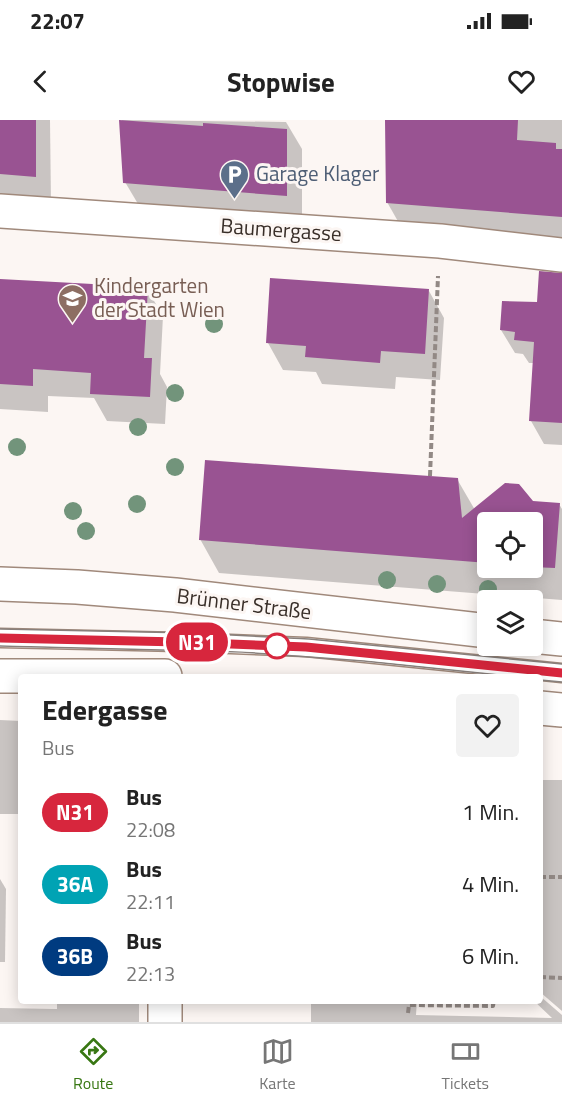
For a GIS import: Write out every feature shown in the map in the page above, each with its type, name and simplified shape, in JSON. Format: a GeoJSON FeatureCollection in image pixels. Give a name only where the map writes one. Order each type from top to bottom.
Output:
{"type":"FeatureCollection","features":[{"type":"Feature","properties":{"kind":"main road","name":"Baumergasse"},"geometry":{"type":"LineString","coordinates":[[0,211],[440,241],[562,255]]}},
{"type":"Feature","properties":{"kind":"main road","name":"Brünner Straße"},"geometry":{"type":"LineString","coordinates":[[0,584],[77,587],[175,595],[477,630]]}},
{"type":"Feature","properties":{"kind":"main road"},"geometry":{"type":"LineString","coordinates":[[543,637],[562,639]]}},
{"type":"Feature","properties":{"kind":"main road"},"geometry":{"type":"LineString","coordinates":[[0,676],[18,676]]}},
{"type":"Feature","properties":{"kind":"main road"},"geometry":{"type":"LineString","coordinates":[[543,708],[562,710]]}},
{"type":"Feature","properties":{"kind":"main road"},"geometry":{"type":"LineString","coordinates":[[165,1004],[165,1022]]}},
{"type":"Feature","properties":{"kind":"lane"},"geometry":{"type":"LineString","coordinates":[[0,638],[306,647],[562,673]]}},
{"type":"Feature","properties":{"kind":"path"},"geometry":{"type":"LineString","coordinates":[[430,476],[440,241]]}},
{"type":"Feature","properties":{"kind":"path"},"geometry":{"type":"LineString","coordinates":[[543,877],[562,877]]}},
{"type":"Feature","properties":{"kind":"path"},"geometry":{"type":"LineString","coordinates":[[543,977],[562,978]]}},
{"type":"Feature","properties":{"kind":"path"},"geometry":{"type":"LineString","coordinates":[[408,1013],[409,1004]]}},
{"type":"Feature","properties":{"kind":"path"},"geometry":{"type":"LineString","coordinates":[[437,1004],[493,1006],[493,1004]]}},
{"type":"Feature","properties":{"kind":"building"},"geometry":{"type":"Polygon","coordinates":[[[0,120],[36,120],[36,177],[0,174],[0,120]]]}},
{"type":"Feature","properties":{"kind":"building"},"geometry":{"type":"Polygon","coordinates":[[[119,120],[287,129],[287,196],[123,183],[119,120]]]}},
{"type":"Feature","properties":{"kind":"building"},"geometry":{"type":"Polygon","coordinates":[[[385,120],[518,120],[517,140],[556,143],[556,149],[562,149],[562,217],[386,203],[385,120]]]}},
{"type":"Feature","properties":{"kind":"building"},"geometry":{"type":"Polygon","coordinates":[[[539,271],[562,273],[562,423],[529,421],[534,342],[514,340],[515,332],[500,330],[502,301],[537,302],[539,271]]]}},
{"type":"Feature","properties":{"kind":"building"},"geometry":{"type":"Polygon","coordinates":[[[270,278],[429,289],[425,354],[381,351],[380,363],[305,357],[306,346],[266,343],[270,278]]]}},
{"type":"Feature","properties":{"kind":"building","name":"Kindergarten der Stadt Wien"},"geometry":{"type":"Polygon","coordinates":[[[0,279],[148,287],[144,358],[152,358],[150,397],[90,394],[91,373],[33,369],[33,386],[0,384],[0,279]]]}},
{"type":"Feature","properties":{"kind":"building"},"geometry":{"type":"Polygon","coordinates":[[[205,460],[458,478],[462,518],[505,483],[519,484],[533,501],[560,503],[555,568],[543,567],[543,512],[477,512],[477,562],[199,540],[205,460]]]}},
{"type":"Feature","properties":{"kind":"tram line"},"geometry":{"type":"LineString","coordinates":[[0,629],[192,633],[309,639],[562,664]]}},
{"type":"Feature","properties":{"kind":"tram line"},"geometry":{"type":"LineString","coordinates":[[0,646],[242,652],[364,661],[490,674]]}},
{"type":"Feature","properties":{"kind":"tram line"},"geometry":{"type":"LineString","coordinates":[[543,680],[562,682]]}},
{"type":"Feature","properties":{"kind":"bus line","name":"N31"},"geometry":{"type":"LineString","coordinates":[[0,638],[306,647],[562,673]]}},
{"type":"Feature","properties":{"kind":"place","name":"Garage Klager"},"geometry":{"type":"Point","coordinates":[235,200]}},
{"type":"Feature","properties":{"kind":"place","name":"Kindergarten der Stadt Wien"},"geometry":{"type":"Point","coordinates":[73,324]}}]}
